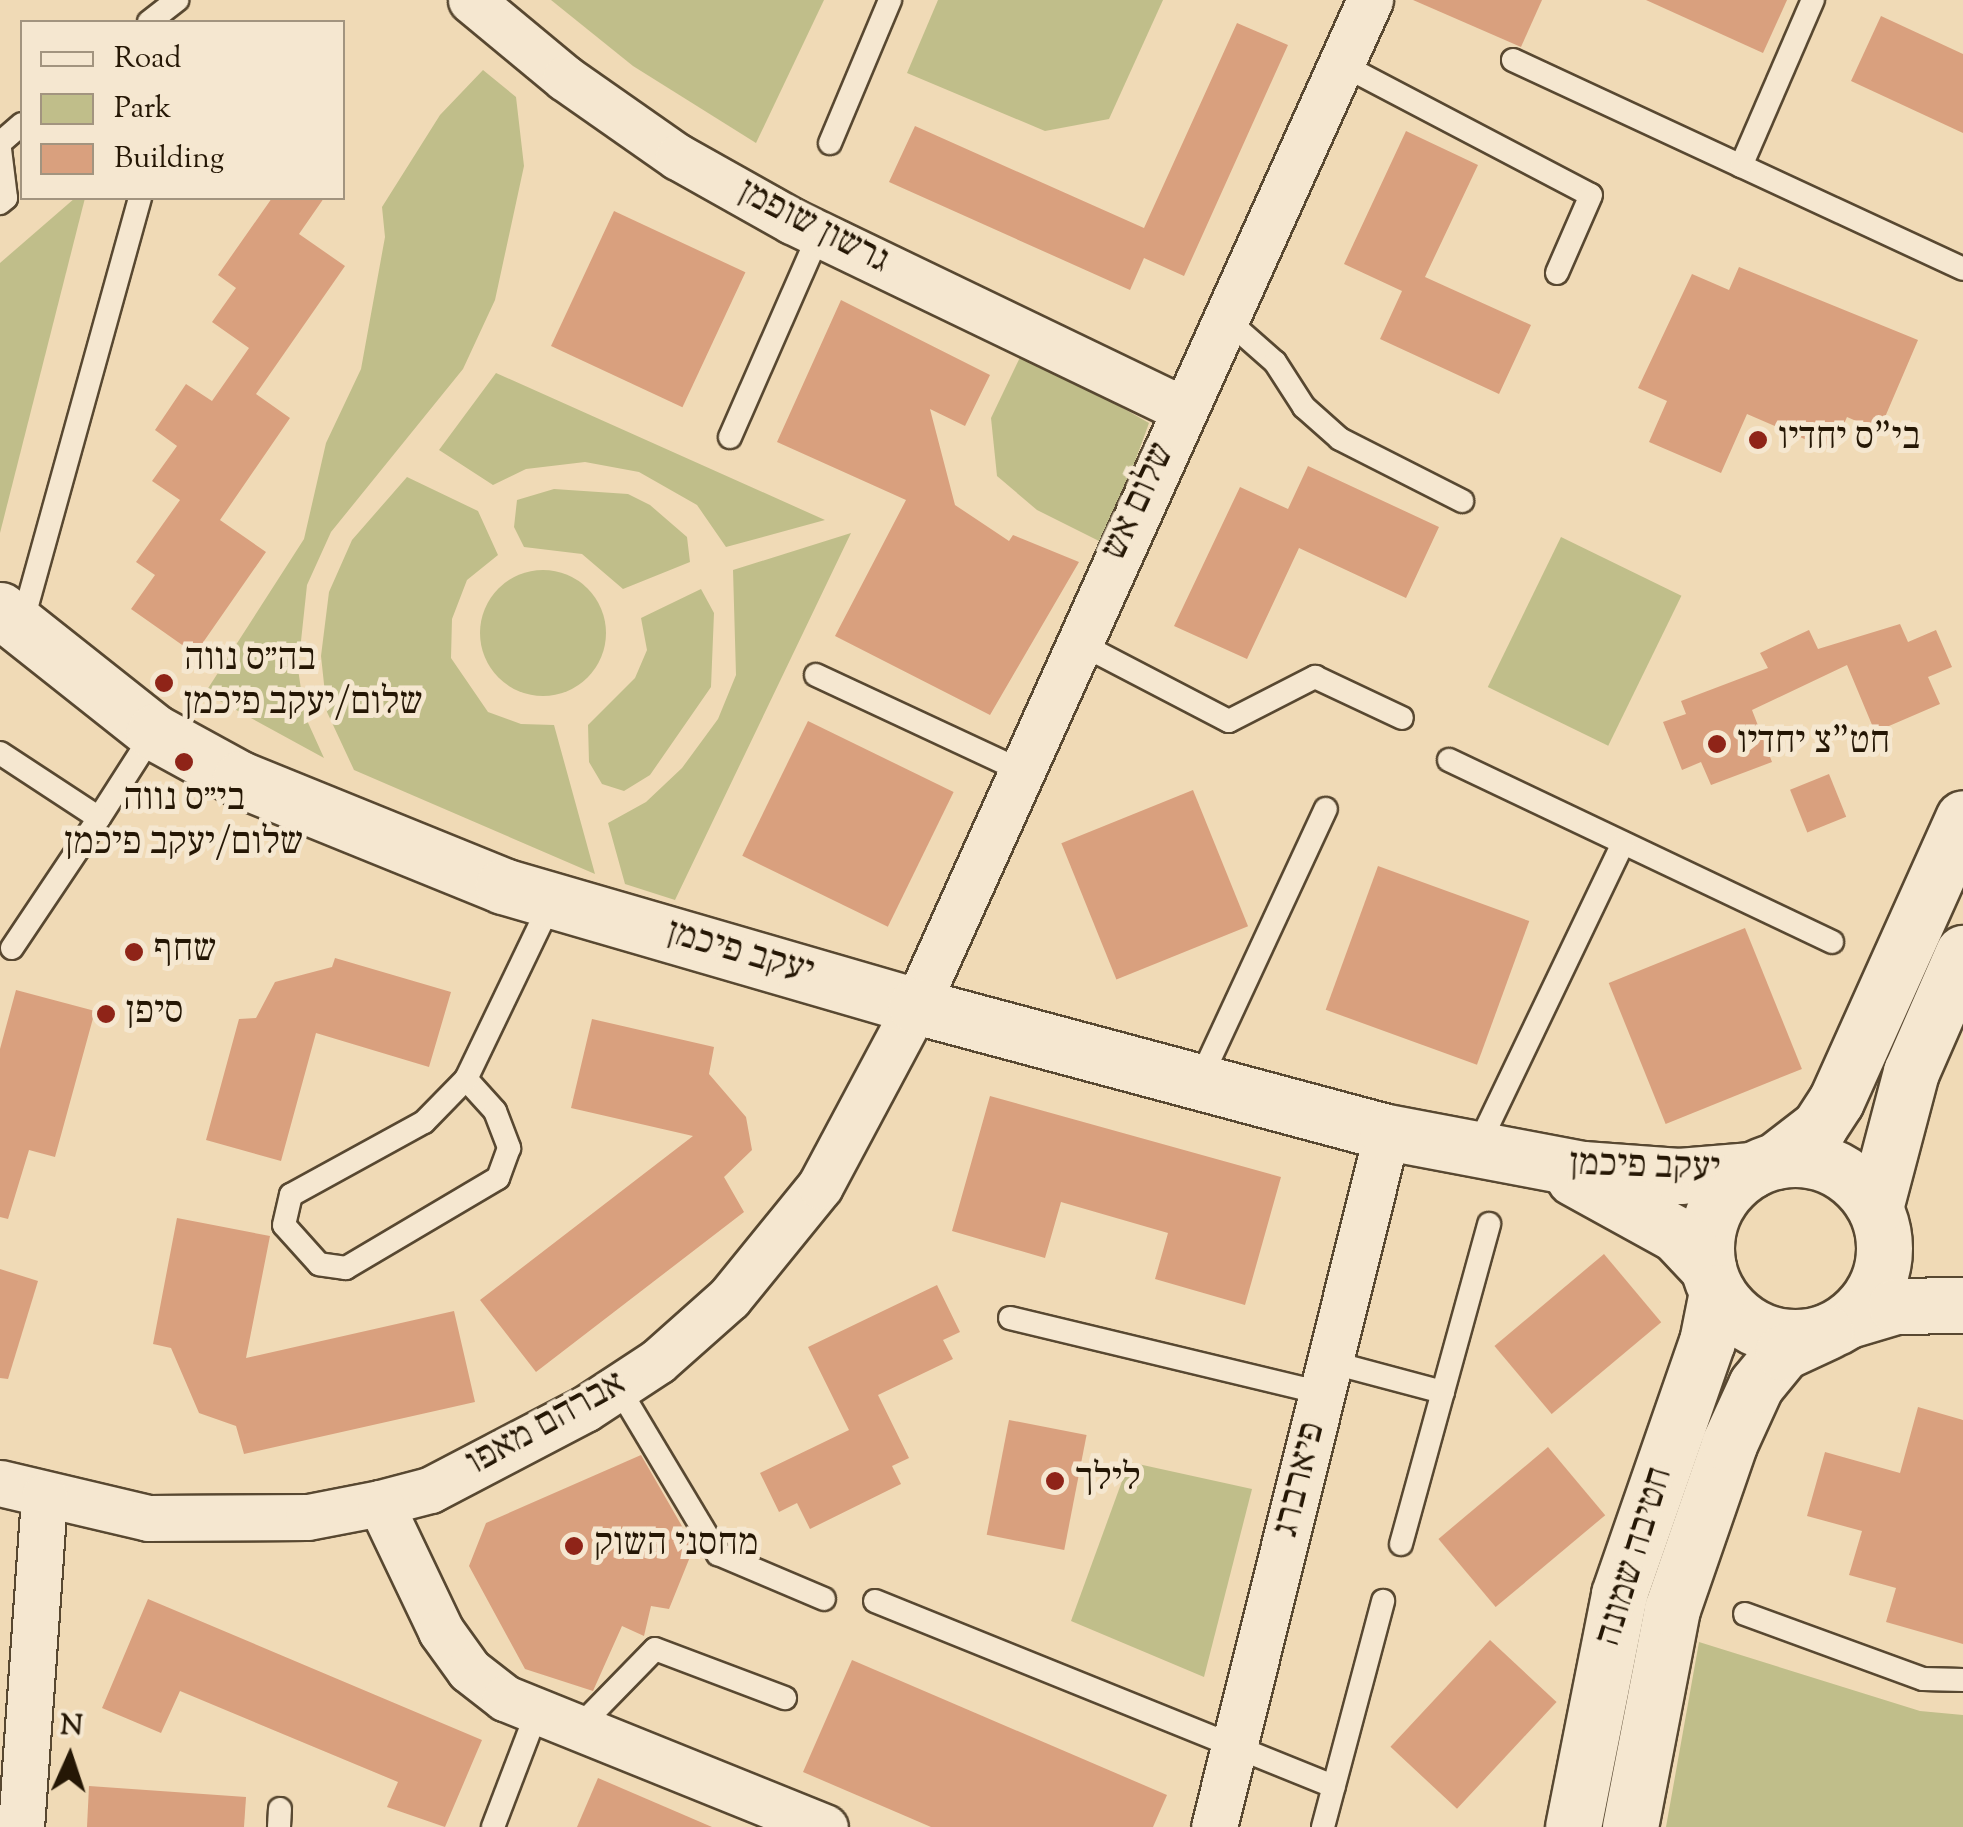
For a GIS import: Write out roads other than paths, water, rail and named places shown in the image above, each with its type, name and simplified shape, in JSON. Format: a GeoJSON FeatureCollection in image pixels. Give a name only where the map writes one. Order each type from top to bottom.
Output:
{"type":"FeatureCollection","features":[{"type":"Feature","properties":{"kind":"street","name":"גרשון שופמן"},"geometry":{"type":"LineString","coordinates":[[471,0],[566,78],[678,157],[819,234],[1183,409]]}},
{"type":"Feature","properties":{"kind":"street","name":"שלום אש"},"geometry":{"type":"LineString","coordinates":[[916,1006],[1341,64],[1362,3]]}},
{"type":"Feature","properties":{"kind":"street","name":"יעקב פיכמן"},"geometry":{"type":"LineString","coordinates":[[10,619],[154,732],[342,824],[552,900],[916,1006],[1387,1132],[1539,1163],[1679,1176],[1763,1166]]}},
{"type":"Feature","properties":{"kind":"street"},"geometry":{"type":"LineString","coordinates":[[1963,818],[1836,1101],[1819,1128],[1718,1202],[1705,1245],[1712,1280],[1764,1332],[1795,1337],[1896,1306],[1963,1304]]}},
{"type":"Feature","properties":{"kind":"street"},"geometry":{"type":"LineString","coordinates":[[1837,1326],[1879,1279],[1879,1219],[1906,1087],[1963,953]]}},
{"type":"Feature","properties":{"kind":"street","name":"אברהם מאפו"},"geometry":{"type":"LineString","coordinates":[[0,1482],[44,1496],[148,1518],[308,1517],[430,1490],[618,1387],[686,1336],[774,1248],[820,1186],[916,1006]]}},
{"type":"Feature","properties":{"kind":"street","name":"פיארברג"},"geometry":{"type":"LineString","coordinates":[[1214,1827],[1387,1132]]}},
{"type":"Feature","properties":{"kind":"street","name":"יעקב פיכמן"},"geometry":{"type":"LineString","coordinates":[[1539,1163],[1620,1198],[1676,1234],[1712,1280]]}},
{"type":"Feature","properties":{"kind":"street"},"geometry":{"type":"LineString","coordinates":[[1763,1166],[1822,1163],[1862,1188],[1879,1219],[1963,1289]]}},
{"type":"Feature","properties":{"kind":"street","name":"חטיבה שמונה"},"geometry":{"type":"LineString","coordinates":[[1574,1827],[1619,1594],[1706,1342],[1712,1280]]}},
{"type":"Feature","properties":{"kind":"street","name":"חטיבה שמונה"},"geometry":{"type":"LineString","coordinates":[[1630,1827],[1672,1608],[1729,1444],[1756,1385],[1783,1352],[1837,1326]]}},
{"type":"Feature","properties":{"kind":"street"},"geometry":{"type":"LineString","coordinates":[[21,1827],[15,1697],[44,1496]]}},
{"type":"Feature","properties":{"kind":"street"},"geometry":{"type":"LineString","coordinates":[[380,1503],[441,1632],[470,1670],[505,1698],[824,1827]]}},
{"type":"Feature","properties":{"kind":"lane"},"geometry":{"type":"LineString","coordinates":[[152,20],[177,0]]}},
{"type":"Feature","properties":{"kind":"lane"},"geometry":{"type":"LineString","coordinates":[[830,142],[890,0]]}},
{"type":"Feature","properties":{"kind":"lane"},"geometry":{"type":"LineString","coordinates":[[1741,166],[1813,0]]}},
{"type":"Feature","properties":{"kind":"lane"},"geometry":{"type":"LineString","coordinates":[[1513,60],[1963,269]]}},
{"type":"Feature","properties":{"kind":"lane"},"geometry":{"type":"LineString","coordinates":[[1341,64],[1591,195],[1557,274]]}},
{"type":"Feature","properties":{"kind":"lane"},"geometry":{"type":"LineString","coordinates":[[0,203],[6,198],[0,146],[20,126]]}},
{"type":"Feature","properties":{"kind":"lane"},"geometry":{"type":"LineString","coordinates":[[10,619],[139,200]]}},
{"type":"Feature","properties":{"kind":"lane"},"geometry":{"type":"LineString","coordinates":[[730,438],[819,234]]}},
{"type":"Feature","properties":{"kind":"lane"},"geometry":{"type":"LineString","coordinates":[[1226,320],[1276,362],[1304,407],[1340,440],[1462,501]]}},
{"type":"Feature","properties":{"kind":"lane"},"geometry":{"type":"LineString","coordinates":[[1078,642],[1229,721],[1314,677],[1402,718]]}},
{"type":"Feature","properties":{"kind":"lane"},"geometry":{"type":"LineString","coordinates":[[816,676],[1020,770]]}},
{"type":"Feature","properties":{"kind":"lane"},"geometry":{"type":"LineString","coordinates":[[12,948],[154,732]]}},
{"type":"Feature","properties":{"kind":"lane"},"geometry":{"type":"LineString","coordinates":[[0,753],[99,818]]}},
{"type":"Feature","properties":{"kind":"lane"},"geometry":{"type":"LineString","coordinates":[[1449,760],[1832,942]]}},
{"type":"Feature","properties":{"kind":"lane"},"geometry":{"type":"LineString","coordinates":[[1199,1082],[1326,809]]}},
{"type":"Feature","properties":{"kind":"lane"},"geometry":{"type":"LineString","coordinates":[[1476,1150],[1623,843]]}},
{"type":"Feature","properties":{"kind":"lane"},"geometry":{"type":"LineString","coordinates":[[466,1078],[495,1111],[510,1148],[498,1178],[346,1268],[319,1264],[284,1225],[292,1195],[424,1122],[466,1078],[552,900]]}},
{"type":"Feature","properties":{"kind":"lane"},"geometry":{"type":"LineString","coordinates":[[1402,1544],[1489,1224]]}},
{"type":"Feature","properties":{"kind":"lane"},"geometry":{"type":"LineString","coordinates":[[1010,1318],[1326,1377],[1443,1392]]}},
{"type":"Feature","properties":{"kind":"lane"},"geometry":{"type":"LineString","coordinates":[[618,1387],[718,1554],[824,1600]]}},
{"type":"Feature","properties":{"kind":"lane"},"geometry":{"type":"LineString","coordinates":[[1323,1827],[1383,1601]]}},
{"type":"Feature","properties":{"kind":"lane"},"geometry":{"type":"LineString","coordinates":[[875,1602],[1234,1750],[1334,1786]]}},
{"type":"Feature","properties":{"kind":"lane"},"geometry":{"type":"LineString","coordinates":[[1745,1614],[1923,1679],[1963,1680]]}},
{"type":"Feature","properties":{"kind":"lane"},"geometry":{"type":"LineString","coordinates":[[578,1728],[655,1648],[785,1698]]}},
{"type":"Feature","properties":{"kind":"lane"},"geometry":{"type":"LineString","coordinates":[[493,1827],[536,1712]]}},
{"type":"Feature","properties":{"kind":"place","name":"בי\"ס יחדיו"},"geometry":{"type":"Point","coordinates":[1758,440]}},
{"type":"Feature","properties":{"kind":"place","name":"בה״ס נווה שלום/יעקב פיכמן"},"geometry":{"type":"Point","coordinates":[164,683]}},
{"type":"Feature","properties":{"kind":"place","name":"חט\"צ יחדיו"},"geometry":{"type":"Point","coordinates":[1717,744]}},
{"type":"Feature","properties":{"kind":"place","name":"בי״ס נווה שלום/יעקב פיכמן"},"geometry":{"type":"Point","coordinates":[184,762]}},
{"type":"Feature","properties":{"kind":"place","name":"שחף"},"geometry":{"type":"Point","coordinates":[134,952]}},
{"type":"Feature","properties":{"kind":"place","name":"סיפן"},"geometry":{"type":"Point","coordinates":[106,1014]}},
{"type":"Feature","properties":{"kind":"place","name":"לילך"},"geometry":{"type":"Point","coordinates":[1055,1481]}},
{"type":"Feature","properties":{"kind":"place","name":"מחסני השוק"},"geometry":{"type":"Point","coordinates":[574,1546]}}]}
